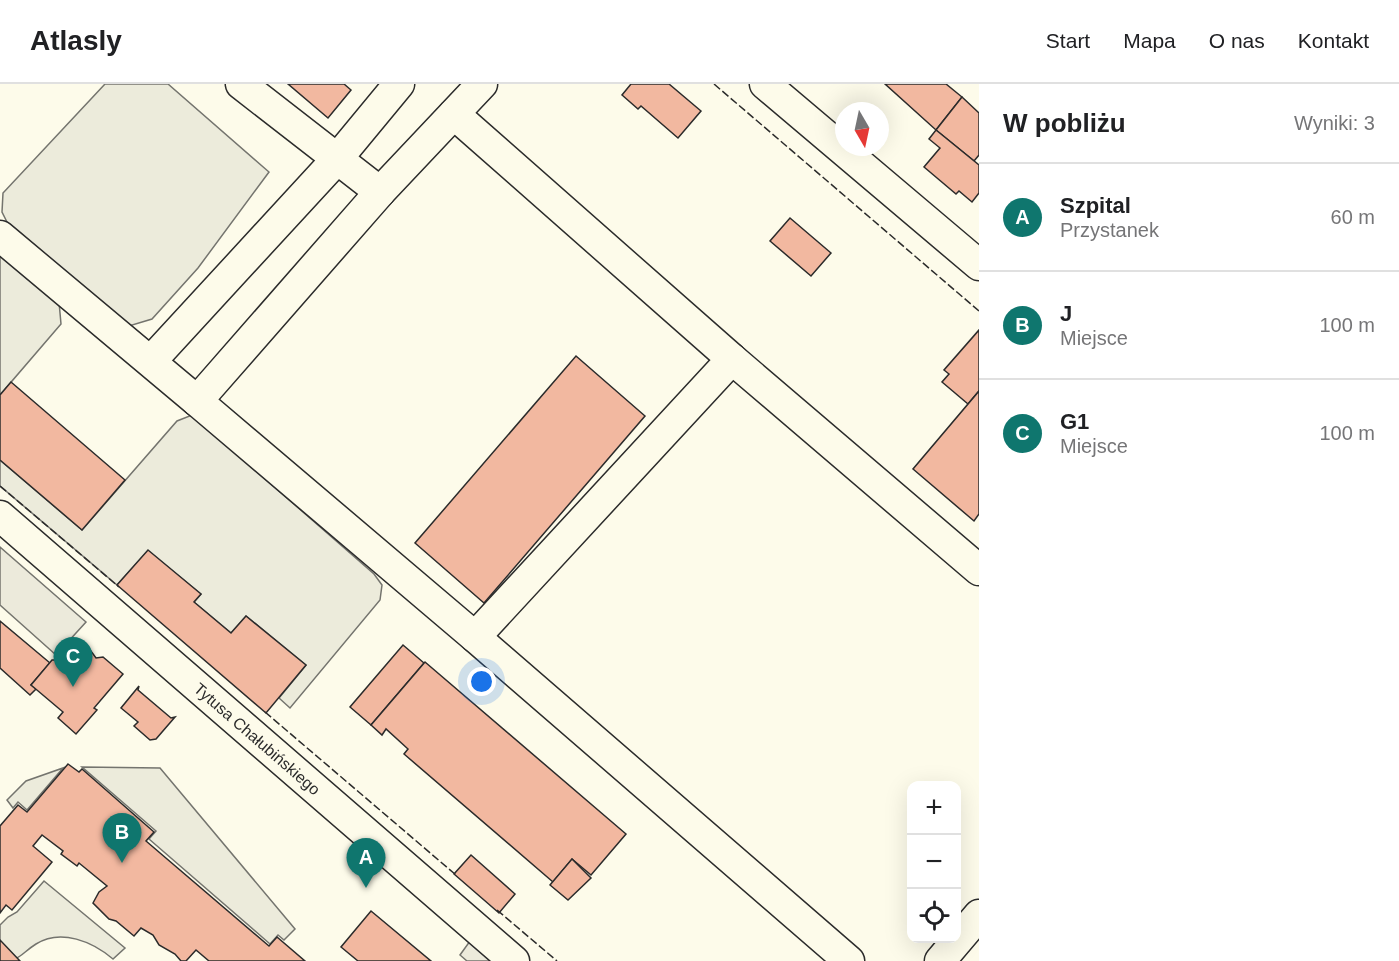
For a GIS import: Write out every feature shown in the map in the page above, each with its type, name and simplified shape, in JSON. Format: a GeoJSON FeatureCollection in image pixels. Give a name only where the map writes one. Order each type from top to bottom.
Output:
{"type":"FeatureCollection","features":[{"type":"Feature","properties":{"kind":"street"},"geometry":{"type":"LineString","coordinates":[[242,84],[380,192]]}},
{"type":"Feature","properties":{"kind":"street"},"geometry":{"type":"LineString","coordinates":[[151,361],[337,159],[399,84]]}},
{"type":"Feature","properties":{"kind":"street"},"geometry":{"type":"LineString","coordinates":[[197,400],[380,192],[482,84]]}},
{"type":"Feature","properties":{"kind":"street"},"geometry":{"type":"LineString","coordinates":[[765,84],[979,265]]}},
{"type":"Feature","properties":{"kind":"street"},"geometry":{"type":"LineString","coordinates":[[454,114],[732,359],[979,570]]}},
{"type":"Feature","properties":{"kind":"street"},"geometry":{"type":"LineString","coordinates":[[0,236],[151,361],[475,637],[849,961]]}},
{"type":"Feature","properties":{"kind":"street"},"geometry":{"type":"LineString","coordinates":[[475,637],[732,359]]}},
{"type":"Feature","properties":{"kind":"street","name":"Tytusa Chałubińskiego"},"geometry":{"type":"LineString","coordinates":[[0,516],[514,961]]}},
{"type":"Feature","properties":{"kind":"street"},"geometry":{"type":"LineString","coordinates":[[940,961],[979,915]]}},
{"type":"Feature","properties":{"kind":"shaded area"},"geometry":{"type":"Polygon","coordinates":[[[105,84],[168,84],[269,172],[198,268],[152,319],[129,326],[7,222],[2,212],[3,193],[105,84]]]}},
{"type":"Feature","properties":{"kind":"shaded area"},"geometry":{"type":"Polygon","coordinates":[[[0,248],[59,302],[61,324],[0,395],[0,248]]]}},
{"type":"Feature","properties":{"kind":"shaded area"},"geometry":{"type":"Polygon","coordinates":[[[192,415],[374,574],[382,585],[380,600],[290,708],[279,698],[306,665],[246,616],[231,633],[194,602],[201,594],[148,551],[117,585],[0,486],[0,460],[82,530],[177,421],[192,415]]]}},
{"type":"Feature","properties":{"kind":"shaded area"},"geometry":{"type":"Polygon","coordinates":[[[0,547],[86,622],[56,655],[0,605],[0,547]]]}},
{"type":"Feature","properties":{"kind":"shaded area"},"geometry":{"type":"Polygon","coordinates":[[[82,767],[160,768],[295,929],[284,940],[278,935],[270,944],[149,839],[156,831],[82,767]]]}},
{"type":"Feature","properties":{"kind":"shaded area"},"geometry":{"type":"Polygon","coordinates":[[[63,768],[27,810],[18,802],[13,808],[7,800],[26,781],[63,768]]]}},
{"type":"Feature","properties":{"kind":"shaded area"},"geometry":{"type":"Polygon","coordinates":[[[44,881],[125,948],[113,959],[96,947],[76,939],[56,937],[36,944],[16,958],[0,961],[0,925],[17,912],[44,881]]]}},
{"type":"Feature","properties":{"kind":"shaded area"},"geometry":{"type":"Polygon","coordinates":[[[470,941],[494,961],[467,961],[460,955],[470,941]]]}},
{"type":"Feature","properties":{"kind":"building"},"geometry":{"type":"Polygon","coordinates":[[[288,84],[344,84],[351,90],[328,118],[288,84]]]}},
{"type":"Feature","properties":{"kind":"building"},"geometry":{"type":"Polygon","coordinates":[[[631,84],[669,84],[701,111],[678,138],[641,106],[638,109],[622,95],[631,84]]]}},
{"type":"Feature","properties":{"kind":"building"},"geometry":{"type":"Polygon","coordinates":[[[885,84],[946,84],[962,97],[936,130],[885,84]]]}},
{"type":"Feature","properties":{"kind":"building"},"geometry":{"type":"Polygon","coordinates":[[[962,97],[979,113],[979,155],[974,161],[936,130],[962,97]]]}},
{"type":"Feature","properties":{"kind":"building"},"geometry":{"type":"Polygon","coordinates":[[[936,130],[979,165],[979,193],[972,202],[959,191],[956,194],[924,167],[940,148],[929,139],[936,130]]]}},
{"type":"Feature","properties":{"kind":"building"},"geometry":{"type":"Polygon","coordinates":[[[790,218],[831,253],[811,276],[770,241],[790,218]]]}},
{"type":"Feature","properties":{"kind":"building"},"geometry":{"type":"Polygon","coordinates":[[[979,330],[979,391],[968,404],[942,382],[949,374],[944,370],[979,330]]]}},
{"type":"Feature","properties":{"kind":"building"},"geometry":{"type":"Polygon","coordinates":[[[576,356],[645,416],[484,603],[415,543],[576,356]]]}},
{"type":"Feature","properties":{"kind":"building"},"geometry":{"type":"Polygon","coordinates":[[[11,382],[125,480],[82,530],[0,460],[0,395],[11,382]]]}},
{"type":"Feature","properties":{"kind":"building"},"geometry":{"type":"Polygon","coordinates":[[[979,391],[979,514],[974,521],[913,469],[979,391]]]}},
{"type":"Feature","properties":{"kind":"building"},"geometry":{"type":"Polygon","coordinates":[[[148,550],[201,594],[194,602],[231,633],[246,616],[306,665],[266,713],[117,585],[148,550]]]}},
{"type":"Feature","properties":{"kind":"building"},"geometry":{"type":"Polygon","coordinates":[[[0,621],[50,663],[31,685],[36,689],[30,695],[0,668],[0,621]]]}},
{"type":"Feature","properties":{"kind":"building"},"geometry":{"type":"Polygon","coordinates":[[[72,641],[85,643],[96,658],[103,657],[123,674],[94,708],[97,710],[76,734],[58,718],[63,712],[31,685],[52,660],[58,660],[60,651],[72,641]]]}},
{"type":"Feature","properties":{"kind":"building"},"geometry":{"type":"Polygon","coordinates":[[[403,645],[424,663],[371,725],[350,707],[403,645]]]}},
{"type":"Feature","properties":{"kind":"building"},"geometry":{"type":"Polygon","coordinates":[[[425,662],[626,834],[591,875],[572,859],[553,882],[404,754],[408,749],[386,729],[382,735],[371,725],[425,662]]]}},
{"type":"Feature","properties":{"kind":"building"},"geometry":{"type":"Polygon","coordinates":[[[139,686],[138,690],[171,718],[175,717],[156,739],[150,740],[134,726],[138,722],[121,708],[139,686]]]}},
{"type":"Feature","properties":{"kind":"building"},"geometry":{"type":"Polygon","coordinates":[[[68,764],[79,772],[82,769],[154,832],[146,841],[269,946],[277,937],[305,961],[209,961],[196,950],[186,961],[181,961],[175,954],[159,945],[153,935],[141,928],[134,936],[116,921],[109,919],[93,903],[99,892],[107,886],[79,863],[77,866],[61,854],[63,851],[42,835],[33,846],[52,862],[12,910],[6,905],[0,913],[0,826],[18,805],[27,812],[68,764]]]}},
{"type":"Feature","properties":{"kind":"building"},"geometry":{"type":"Polygon","coordinates":[[[471,855],[515,894],[499,913],[454,874],[471,855]]]}},
{"type":"Feature","properties":{"kind":"building"},"geometry":{"type":"Polygon","coordinates":[[[572,859],[591,878],[568,900],[550,885],[572,859]]]}},
{"type":"Feature","properties":{"kind":"building"},"geometry":{"type":"Polygon","coordinates":[[[371,911],[431,961],[358,961],[341,947],[371,911]]]}},
{"type":"Feature","properties":{"kind":"building"},"geometry":{"type":"Polygon","coordinates":[[[0,940],[20,961],[0,961],[0,940]]]}},
{"type":"Feature","properties":{"kind":"fence"},"geometry":{"type":"LineString","coordinates":[[714,84],[979,311]]}},
{"type":"Feature","properties":{"kind":"fence"},"geometry":{"type":"LineString","coordinates":[[0,486],[119,587]]}},
{"type":"Feature","properties":{"kind":"fence"},"geometry":{"type":"LineString","coordinates":[[265,712],[456,875]]}},
{"type":"Feature","properties":{"kind":"fence"},"geometry":{"type":"LineString","coordinates":[[497,910],[557,961]]}},
{"type":"Feature","properties":{"kind":"place","name":"G1"},"geometry":{"type":"Point","coordinates":[73,687]}},
{"type":"Feature","properties":{"kind":"place","name":"J"},"geometry":{"type":"Point","coordinates":[122,863]}},
{"type":"Feature","properties":{"kind":"place","name":"Szpital"},"geometry":{"type":"Point","coordinates":[366,888]}}]}
